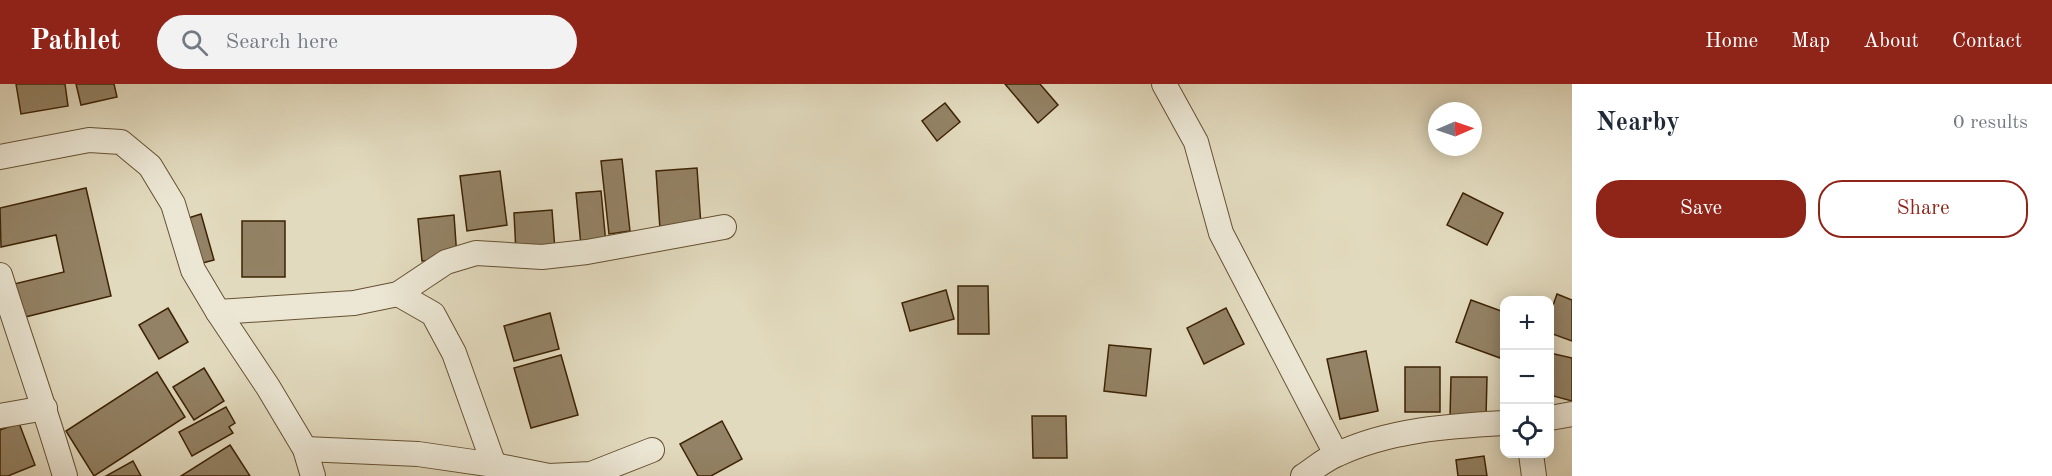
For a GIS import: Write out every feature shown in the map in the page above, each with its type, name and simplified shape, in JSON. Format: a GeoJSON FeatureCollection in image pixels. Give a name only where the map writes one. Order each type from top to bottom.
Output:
{"type":"FeatureCollection","features":[{"type":"Feature","properties":{"kind":"street"},"geometry":{"type":"LineString","coordinates":[[1164,84],[1196,142],[1221,233],[1336,454]]}},
{"type":"Feature","properties":{"kind":"street"},"geometry":{"type":"LineString","coordinates":[[0,157],[89,140],[121,142],[150,166],[173,204],[193,270],[305,449],[312,476]]}},
{"type":"Feature","properties":{"kind":"street"},"geometry":{"type":"LineString","coordinates":[[218,312],[354,303],[398,294],[446,262],[476,253],[542,257],[587,252],[724,227]]}},
{"type":"Feature","properties":{"kind":"street"},"geometry":{"type":"LineString","coordinates":[[0,275],[28,364],[45,408],[65,476]]}},
{"type":"Feature","properties":{"kind":"street"},"geometry":{"type":"LineString","coordinates":[[398,294],[432,314],[454,353],[494,465]]}},
{"type":"Feature","properties":{"kind":"street"},"geometry":{"type":"LineString","coordinates":[[0,416],[45,408]]}},
{"type":"Feature","properties":{"kind":"street"},"geometry":{"type":"LineString","coordinates":[[1554,417],[1572,414]]}},
{"type":"Feature","properties":{"kind":"street"},"geometry":{"type":"LineString","coordinates":[[1303,476],[1336,454],[1375,440],[1449,426],[1500,423]]}},
{"type":"Feature","properties":{"kind":"street"},"geometry":{"type":"LineString","coordinates":[[305,449],[418,454],[549,476],[591,474],[652,450]]}},
{"type":"Feature","properties":{"kind":"street"},"geometry":{"type":"LineString","coordinates":[[1532,458],[1534,476]]}},
{"type":"Feature","properties":{"kind":"building"},"geometry":{"type":"Polygon","coordinates":[[[16,84],[65,84],[68,106],[21,114],[16,84]]]}},
{"type":"Feature","properties":{"kind":"building"},"geometry":{"type":"Polygon","coordinates":[[[76,84],[114,84],[117,97],[81,105],[76,84]]]}},
{"type":"Feature","properties":{"kind":"building"},"geometry":{"type":"Polygon","coordinates":[[[1005,84],[1040,84],[1058,105],[1038,123],[1005,84]]]}},
{"type":"Feature","properties":{"kind":"building"},"geometry":{"type":"Polygon","coordinates":[[[945,103],[960,122],[937,141],[922,121],[945,103]]]}},
{"type":"Feature","properties":{"kind":"building"},"geometry":{"type":"Polygon","coordinates":[[[622,159],[630,231],[609,234],[601,161],[622,159]]]}},
{"type":"Feature","properties":{"kind":"building"},"geometry":{"type":"Polygon","coordinates":[[[697,168],[701,226],[660,229],[656,171],[697,168]]]}},
{"type":"Feature","properties":{"kind":"building"},"geometry":{"type":"Polygon","coordinates":[[[500,171],[507,225],[467,231],[460,176],[500,171]]]}},
{"type":"Feature","properties":{"kind":"building"},"geometry":{"type":"Polygon","coordinates":[[[86,188],[111,296],[17,319],[10,285],[64,272],[56,235],[1,247],[0,208],[86,188]]]}},
{"type":"Feature","properties":{"kind":"building"},"geometry":{"type":"Polygon","coordinates":[[[601,191],[606,244],[581,246],[576,193],[601,191]]]}},
{"type":"Feature","properties":{"kind":"building"},"geometry":{"type":"Polygon","coordinates":[[[1463,193],[1503,213],[1487,245],[1447,225],[1463,193]]]}},
{"type":"Feature","properties":{"kind":"building"},"geometry":{"type":"Polygon","coordinates":[[[552,210],[555,250],[516,253],[514,213],[552,210]]]}},
{"type":"Feature","properties":{"kind":"building"},"geometry":{"type":"Polygon","coordinates":[[[201,214],[214,260],[195,265],[182,220],[201,214]]]}},
{"type":"Feature","properties":{"kind":"building"},"geometry":{"type":"Polygon","coordinates":[[[454,215],[457,258],[422,261],[418,219],[454,215]]]}},
{"type":"Feature","properties":{"kind":"building"},"geometry":{"type":"Polygon","coordinates":[[[242,221],[285,221],[285,277],[242,277],[242,221]]]}},
{"type":"Feature","properties":{"kind":"building"},"geometry":{"type":"Polygon","coordinates":[[[958,286],[988,286],[989,334],[958,334],[958,286]]]}},
{"type":"Feature","properties":{"kind":"building"},"geometry":{"type":"Polygon","coordinates":[[[946,290],[954,319],[910,331],[902,303],[946,290]]]}},
{"type":"Feature","properties":{"kind":"building"},"geometry":{"type":"Polygon","coordinates":[[[1557,294],[1572,300],[1572,341],[1554,334],[1554,303],[1557,294]]]}},
{"type":"Feature","properties":{"kind":"building"},"geometry":{"type":"Polygon","coordinates":[[[1471,300],[1500,311],[1500,358],[1456,342],[1471,300]]]}},
{"type":"Feature","properties":{"kind":"building"},"geometry":{"type":"Polygon","coordinates":[[[168,308],[188,342],[159,359],[139,325],[168,308]]]}},
{"type":"Feature","properties":{"kind":"building"},"geometry":{"type":"Polygon","coordinates":[[[1226,308],[1244,344],[1204,364],[1187,328],[1226,308]]]}},
{"type":"Feature","properties":{"kind":"building"},"geometry":{"type":"Polygon","coordinates":[[[550,313],[559,349],[514,361],[504,326],[550,313]]]}},
{"type":"Feature","properties":{"kind":"building"},"geometry":{"type":"Polygon","coordinates":[[[1109,345],[1151,349],[1146,396],[1104,391],[1109,345]]]}},
{"type":"Feature","properties":{"kind":"building"},"geometry":{"type":"Polygon","coordinates":[[[1366,351],[1378,411],[1340,419],[1327,359],[1366,351]]]}},
{"type":"Feature","properties":{"kind":"building"},"geometry":{"type":"Polygon","coordinates":[[[1554,354],[1572,358],[1572,401],[1554,396],[1554,354]]]}},
{"type":"Feature","properties":{"kind":"building"},"geometry":{"type":"Polygon","coordinates":[[[561,355],[578,415],[531,428],[514,368],[561,355]]]}},
{"type":"Feature","properties":{"kind":"building"},"geometry":{"type":"Polygon","coordinates":[[[1405,367],[1440,367],[1440,412],[1405,412],[1405,367]]]}},
{"type":"Feature","properties":{"kind":"building"},"geometry":{"type":"Polygon","coordinates":[[[204,368],[224,401],[194,420],[173,387],[204,368]]]}},
{"type":"Feature","properties":{"kind":"building"},"geometry":{"type":"Polygon","coordinates":[[[157,372],[185,417],[94,476],[66,431],[157,372]]]}},
{"type":"Feature","properties":{"kind":"building"},"geometry":{"type":"Polygon","coordinates":[[[1451,377],[1487,377],[1486,418],[1450,417],[1451,377]]]}},
{"type":"Feature","properties":{"kind":"building"},"geometry":{"type":"Polygon","coordinates":[[[226,407],[235,423],[229,427],[233,433],[192,456],[179,432],[226,407]]]}},
{"type":"Feature","properties":{"kind":"building"},"geometry":{"type":"Polygon","coordinates":[[[1032,416],[1066,416],[1067,458],[1033,458],[1032,416]]]}},
{"type":"Feature","properties":{"kind":"building"},"geometry":{"type":"Polygon","coordinates":[[[722,421],[742,459],[711,476],[698,476],[680,444],[722,421]]]}},
{"type":"Feature","properties":{"kind":"building"},"geometry":{"type":"Polygon","coordinates":[[[19,423],[35,465],[8,476],[0,476],[0,430],[19,423]]]}},
{"type":"Feature","properties":{"kind":"building"},"geometry":{"type":"Polygon","coordinates":[[[230,445],[250,476],[181,476],[230,445]]]}},
{"type":"Feature","properties":{"kind":"building"},"geometry":{"type":"Polygon","coordinates":[[[1484,456],[1487,476],[1458,476],[1456,460],[1484,456]]]}},
{"type":"Feature","properties":{"kind":"building"},"geometry":{"type":"Polygon","coordinates":[[[133,461],[141,476],[106,476],[133,461]]]}}]}
